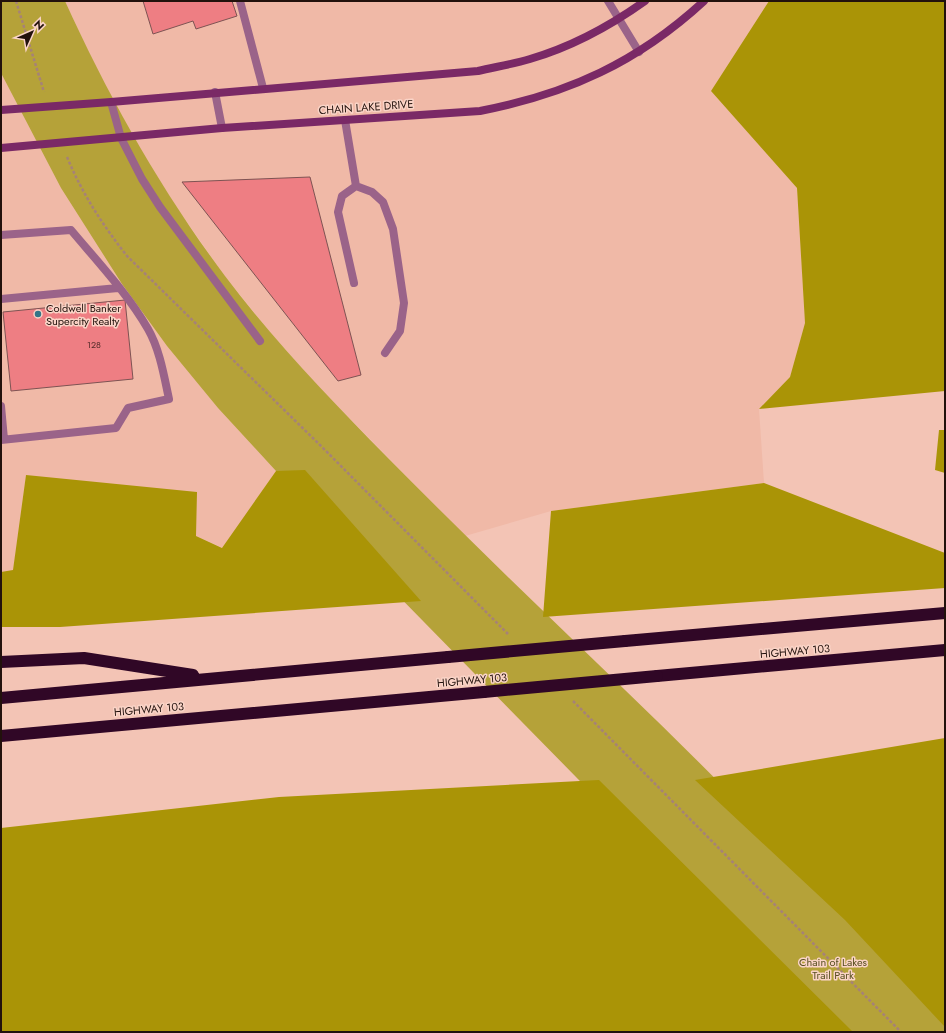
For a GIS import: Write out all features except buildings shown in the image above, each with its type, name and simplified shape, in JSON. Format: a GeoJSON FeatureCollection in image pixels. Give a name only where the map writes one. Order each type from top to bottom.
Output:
{"type":"FeatureCollection","features":[{"type":"Feature","properties":{"kind":"highway"},"geometry":{"type":"LineString","coordinates":[[1,698],[945,613]]}},
{"type":"Feature","properties":{"kind":"highway","name":"HIGHWAY 103"},"geometry":{"type":"LineString","coordinates":[[1,736],[945,650]]}},
{"type":"Feature","properties":{"kind":"highway"},"geometry":{"type":"LineString","coordinates":[[1,662],[84,658],[212,678]]}},
{"type":"Feature","properties":{"kind":"street"},"geometry":{"type":"LineString","coordinates":[[1,110],[478,71],[529,59],[571,43],[618,20],[645,1]]}},
{"type":"Feature","properties":{"kind":"street","name":"CHAIN LAKE DRIVE"},"geometry":{"type":"LineString","coordinates":[[1,148],[222,128],[480,111],[520,103],[564,89],[603,72],[639,52],[672,28],[704,1]]}},
{"type":"Feature","properties":{"kind":"lane"},"geometry":{"type":"LineString","coordinates":[[240,1],[263,88]]}},
{"type":"Feature","properties":{"kind":"lane"},"geometry":{"type":"LineString","coordinates":[[608,1],[618,20],[639,52]]}},
{"type":"Feature","properties":{"kind":"lane"},"geometry":{"type":"LineString","coordinates":[[216,92],[222,128]]}},
{"type":"Feature","properties":{"kind":"lane"},"geometry":{"type":"LineString","coordinates":[[111,102],[122,138],[142,179],[160,207],[260,341]]}},
{"type":"Feature","properties":{"kind":"lane"},"geometry":{"type":"LineString","coordinates":[[345,120],[356,186]]}},
{"type":"Feature","properties":{"kind":"lane"},"geometry":{"type":"LineString","coordinates":[[354,283],[338,212],[342,196],[356,186]]}},
{"type":"Feature","properties":{"kind":"lane"},"geometry":{"type":"LineString","coordinates":[[356,186],[372,192],[383,202],[393,229],[404,303],[400,331],[385,352]]}},
{"type":"Feature","properties":{"kind":"lane"},"geometry":{"type":"LineString","coordinates":[[1,235],[71,230],[118,288],[148,330],[159,354],[169,400],[128,408],[116,428],[3,439],[1,406]]}},
{"type":"Feature","properties":{"kind":"lane"},"geometry":{"type":"LineString","coordinates":[[1,299],[118,288]]}},
{"type":"Feature","properties":{"kind":"path"},"geometry":{"type":"LineString","coordinates":[[16,1],[49,106]]}},
{"type":"Feature","properties":{"kind":"path"},"geometry":{"type":"LineString","coordinates":[[61,143],[81,189],[101,223],[127,256],[327,452],[511,637]]}},
{"type":"Feature","properties":{"kind":"path"},"geometry":{"type":"LineString","coordinates":[[572,700],[901,1032]]}},
{"type":"Feature","properties":{"kind":"shaded area"},"geometry":{"type":"Polygon","coordinates":[[[65,1],[769,1],[711,91],[797,188],[805,323],[790,377],[759,409],[764,483],[551,511],[465,536],[315,383],[270,332],[224,275],[175,205],[136,142],[94,64],[65,1]]]}},
{"type":"Feature","properties":{"kind":"shaded area"},"geometry":{"type":"Polygon","coordinates":[[[769,1],[945,1],[945,391],[759,409],[790,377],[805,323],[797,188],[711,91],[769,1]]]}},
{"type":"Feature","properties":{"kind":"shaded area"},"geometry":{"type":"Polygon","coordinates":[[[1,73],[61,188],[122,284],[167,346],[218,408],[276,471],[223,548],[196,536],[26,475],[13,571],[1,572],[1,73]]]}},
{"type":"Feature","properties":{"kind":"shaded area"},"geometry":{"type":"Polygon","coordinates":[[[939,430],[945,430],[945,473],[935,470],[939,430]]]}},
{"type":"Feature","properties":{"kind":"shaded area"},"geometry":{"type":"Polygon","coordinates":[[[305,470],[421,601],[60,627],[1,627],[1,572],[13,570],[26,475],[197,492],[196,536],[222,548],[276,471],[305,470]]]}},
{"type":"Feature","properties":{"kind":"shaded area"},"geometry":{"type":"Polygon","coordinates":[[[764,483],[945,553],[945,588],[543,617],[551,511],[764,483]]]}},
{"type":"Feature","properties":{"kind":"shaded area"},"geometry":{"type":"Polygon","coordinates":[[[945,738],[945,1027],[845,920],[695,780],[945,738]]]}},
{"type":"Feature","properties":{"kind":"shaded area"},"geometry":{"type":"Polygon","coordinates":[[[599,780],[853,1032],[1,1032],[1,828],[279,797],[599,780]]]}},
{"type":"Feature","properties":{"kind":"green space","name":"Chain of Lakes Trail Park"},"geometry":{"type":"Polygon","coordinates":[[[1,1],[65,1],[118,108],[158,177],[225,276],[263,324],[387,457],[475,545],[706,769],[945,1012],[945,1032],[826,1032],[276,471],[218,408],[167,346],[122,284],[61,188],[1,73],[1,1]]]}},
{"type":"Feature","properties":{"kind":"place","name":"Coldwell Banker Supercity Realty"},"geometry":{"type":"Point","coordinates":[38,314]}}]}
